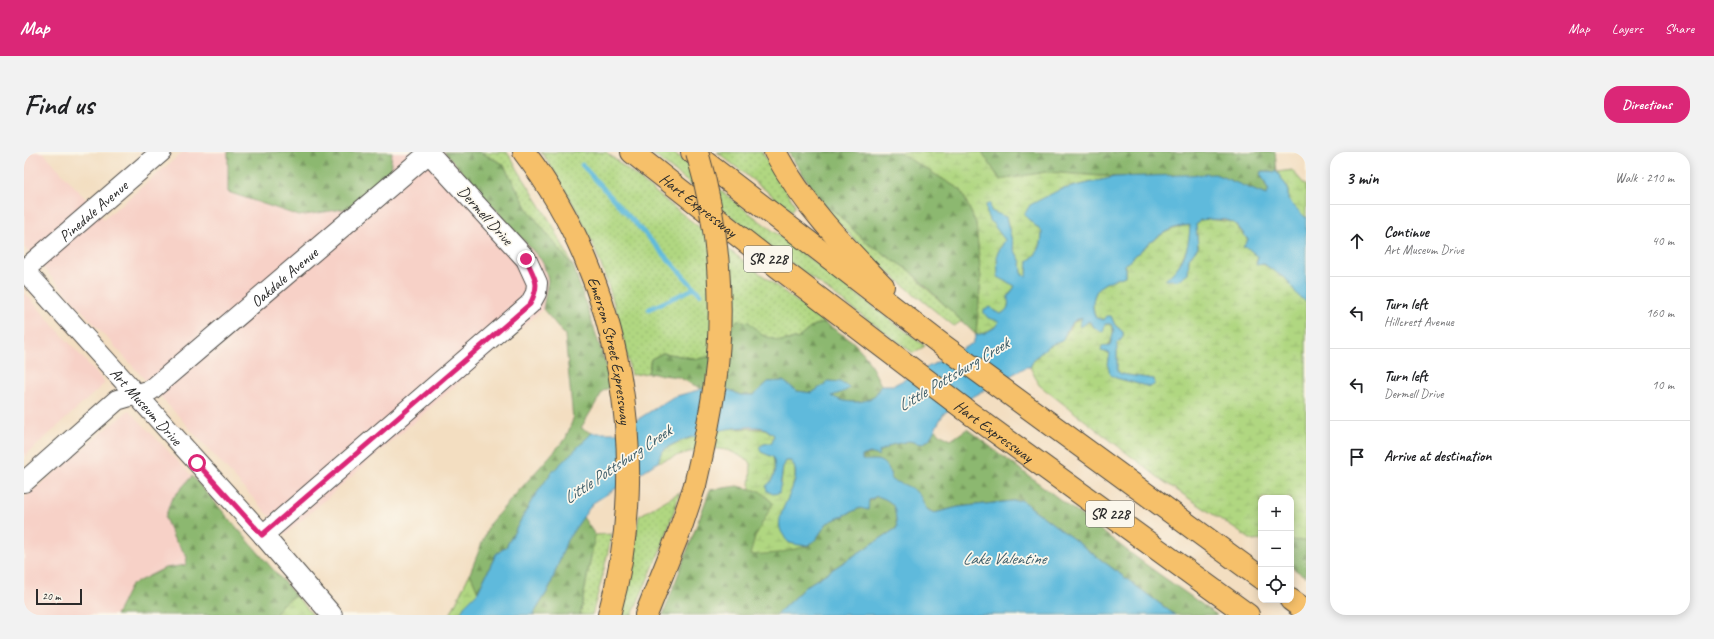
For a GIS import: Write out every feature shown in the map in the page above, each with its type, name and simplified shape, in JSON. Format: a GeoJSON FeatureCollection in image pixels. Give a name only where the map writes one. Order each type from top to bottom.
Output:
{"type":"FeatureCollection","features":[{"type":"Feature","properties":{"kind":"highway","name":"Emerson Street Expressway"},"geometry":{"type":"LineString","coordinates":[[524,152],[569,224],[586,262],[612,336],[622,392],[627,456],[626,519],[623,549],[609,615]]}},
{"type":"Feature","properties":{"kind":"highway","name":"Hart Expressway"},"geometry":{"type":"LineString","coordinates":[[632,152],[778,267],[971,414],[1248,615]]}},
{"type":"Feature","properties":{"kind":"highway","name":"SR 228"},"geometry":{"type":"LineString","coordinates":[[692,152],[940,344],[1008,392],[1258,576]]}},
{"type":"Feature","properties":{"kind":"highway"},"geometry":{"type":"LineString","coordinates":[[646,615],[680,530],[695,484],[707,434],[715,382],[719,314],[719,284],[715,241],[706,189],[697,152]]}},
{"type":"Feature","properties":{"kind":"highway"},"geometry":{"type":"LineString","coordinates":[[775,152],[797,188],[818,216],[855,258],[940,344]]}},
{"type":"Feature","properties":{"kind":"highway"},"geometry":{"type":"LineString","coordinates":[[1294,602],[1306,611]]}},
{"type":"Feature","properties":{"kind":"street","name":"Pinedale Avenue"},"geometry":{"type":"LineString","coordinates":[[24,270],[161,152]]}},
{"type":"Feature","properties":{"kind":"street","name":"Dermell Drive"},"geometry":{"type":"LineString","coordinates":[[262,535],[530,304],[536,293],[537,282],[526,259],[429,153]]}},
{"type":"Feature","properties":{"kind":"street","name":"Oakdale Avenue"},"geometry":{"type":"LineString","coordinates":[[24,482],[118,400],[150,390],[429,153]]}},
{"type":"Feature","properties":{"kind":"street","name":"Art Museum Drive"},"geometry":{"type":"LineString","coordinates":[[24,270],[332,615]]}},
{"type":"Feature","properties":{"kind":"shaded area"},"geometry":{"type":"Polygon","coordinates":[[[24,152],[43,152],[104,219],[183,152],[444,152],[543,262],[548,280],[543,309],[286,534],[24,247],[24,152]]]}},
{"type":"Feature","properties":{"kind":"shaded area"},"geometry":{"type":"Polygon","coordinates":[[[24,292],[105,383],[24,457],[24,292]]]}},
{"type":"Feature","properties":{"kind":"shaded area"},"geometry":{"type":"Polygon","coordinates":[[[129,410],[192,476],[171,500],[174,539],[187,556],[186,565],[165,568],[131,585],[116,615],[24,615],[24,498],[129,410]]]}},
{"type":"Feature","properties":{"kind":"green space"},"geometry":{"type":"Polygon","coordinates":[[[228,152],[392,152],[390,172],[356,207],[299,216],[228,192],[228,152]]]}},
{"type":"Feature","properties":{"kind":"green space"},"geometry":{"type":"Polygon","coordinates":[[[444,152],[480,152],[503,164],[529,211],[574,268],[608,371],[610,387],[603,391],[581,428],[592,433],[532,500],[506,547],[496,554],[478,592],[470,573],[490,523],[566,438],[573,419],[565,335],[543,309],[548,280],[543,262],[444,152]]]}},
{"type":"Feature","properties":{"kind":"green space"},"geometry":{"type":"Polygon","coordinates":[[[480,152],[507,152],[553,226],[574,268],[529,211],[503,164],[480,152]]]}},
{"type":"Feature","properties":{"kind":"green space"},"geometry":{"type":"Polygon","coordinates":[[[541,152],[606,152],[686,217],[825,323],[814,325],[797,339],[779,341],[762,335],[749,322],[721,354],[698,359],[663,353],[651,359],[648,373],[631,375],[613,299],[595,250],[572,203],[551,166],[541,152]]]}},
{"type":"Feature","properties":{"kind":"green space"},"geometry":{"type":"Polygon","coordinates":[[[650,152],[672,152],[744,209],[925,346],[913,353],[775,251],[650,152]]]}},
{"type":"Feature","properties":{"kind":"green space"},"geometry":{"type":"Polygon","coordinates":[[[717,152],[762,152],[795,205],[792,211],[717,152]]]}},
{"type":"Feature","properties":{"kind":"green space"},"geometry":{"type":"Polygon","coordinates":[[[788,152],[898,152],[961,190],[976,223],[981,280],[976,335],[910,271],[867,243],[835,212],[822,203],[788,152]]]}},
{"type":"Feature","properties":{"kind":"green space"},"geometry":{"type":"Polygon","coordinates":[[[898,152],[982,152],[1000,180],[1046,172],[1114,177],[1059,190],[1024,215],[1042,232],[1039,248],[1035,255],[1028,261],[1027,276],[1022,275],[1021,262],[1014,249],[1006,217],[990,218],[1005,240],[997,254],[1015,286],[1008,297],[1007,309],[1001,314],[994,311],[999,321],[997,325],[985,333],[976,335],[981,280],[976,223],[961,190],[898,152]]]}},
{"type":"Feature","properties":{"kind":"green space"},"geometry":{"type":"Polygon","coordinates":[[[982,152],[1275,152],[1277,172],[1263,171],[1260,173],[1269,192],[1266,195],[1258,192],[1143,177],[1114,177],[1046,172],[1000,180],[982,152]]]}},
{"type":"Feature","properties":{"kind":"green space"},"geometry":{"type":"Polygon","coordinates":[[[1292,170],[1306,186],[1306,218],[1288,200],[1288,188],[1277,172],[1292,170]]]}},
{"type":"Feature","properties":{"kind":"green space"},"geometry":{"type":"Polygon","coordinates":[[[822,203],[835,212],[867,243],[910,271],[962,321],[954,326],[901,283],[868,254],[822,203]]]}},
{"type":"Feature","properties":{"kind":"green space"},"geometry":{"type":"Polygon","coordinates":[[[1205,219],[1233,222],[1248,240],[1243,247],[1248,248],[1258,257],[1256,263],[1268,267],[1280,274],[1306,301],[1306,541],[1294,540],[1294,495],[1258,495],[1258,540],[1253,541],[1163,481],[1039,385],[1030,367],[1043,350],[1061,340],[1073,324],[1078,319],[1083,317],[1096,329],[1105,324],[1111,324],[1113,332],[1112,339],[1102,351],[1110,353],[1108,366],[1116,378],[1150,387],[1154,384],[1154,379],[1121,374],[1117,371],[1117,344],[1123,337],[1123,332],[1115,325],[1111,316],[1104,320],[1096,318],[1093,311],[1095,295],[1099,288],[1108,282],[1125,276],[1125,265],[1154,239],[1170,230],[1190,225],[1189,244],[1176,271],[1188,273],[1189,258],[1198,247],[1196,225],[1200,220],[1205,219]]]}},
{"type":"Feature","properties":{"kind":"green space"},"geometry":{"type":"Polygon","coordinates":[[[737,320],[749,322],[762,335],[779,341],[797,339],[814,325],[825,323],[852,341],[866,356],[881,385],[875,395],[869,399],[852,402],[831,396],[850,388],[840,382],[829,381],[812,393],[797,391],[783,381],[768,382],[754,395],[740,395],[730,390],[702,389],[678,377],[648,373],[651,359],[663,353],[698,359],[721,354],[730,331],[737,320]]]}},
{"type":"Feature","properties":{"kind":"green space"},"geometry":{"type":"Polygon","coordinates":[[[725,428],[765,429],[774,435],[772,443],[764,444],[768,455],[773,457],[774,460],[774,474],[770,483],[781,483],[783,467],[786,461],[791,461],[795,465],[795,477],[791,492],[782,511],[789,543],[808,546],[778,553],[750,555],[755,537],[773,503],[760,491],[750,489],[751,463],[737,454],[724,450],[705,449],[685,453],[658,462],[661,453],[672,445],[725,428]]]}},
{"type":"Feature","properties":{"kind":"green space"},"geometry":{"type":"Polygon","coordinates":[[[935,429],[939,434],[951,440],[967,429],[1145,564],[1217,615],[1175,615],[1021,500],[958,507],[934,513],[924,507],[920,496],[892,480],[889,469],[877,460],[868,462],[862,460],[862,456],[879,452],[891,445],[909,441],[921,444],[929,440],[935,429]]]}},
{"type":"Feature","properties":{"kind":"green space"},"geometry":{"type":"Polygon","coordinates":[[[192,476],[296,596],[284,603],[279,608],[276,615],[116,615],[131,585],[165,568],[186,565],[187,556],[174,539],[165,518],[171,500],[192,476]]]}},
{"type":"Feature","properties":{"kind":"green space"},"geometry":{"type":"Polygon","coordinates":[[[737,486],[760,491],[773,503],[755,537],[816,539],[827,523],[860,508],[877,496],[889,501],[894,507],[897,528],[805,587],[776,615],[663,615],[710,490],[737,486]]]}},
{"type":"Feature","properties":{"kind":"green space"},"geometry":{"type":"Polygon","coordinates":[[[680,492],[663,544],[632,615],[620,615],[631,568],[639,516],[680,492]]]}},
{"type":"Feature","properties":{"kind":"green space"},"geometry":{"type":"Polygon","coordinates":[[[583,517],[595,535],[580,615],[533,615],[549,589],[567,540],[583,517]]]}},
{"type":"Feature","properties":{"kind":"green space"},"geometry":{"type":"Polygon","coordinates":[[[612,534],[592,615],[580,615],[595,535],[612,534]]]}},
{"type":"Feature","properties":{"kind":"green space"},"geometry":{"type":"Polygon","coordinates":[[[1294,540],[1306,541],[1306,577],[1294,569],[1294,540]]]}},
{"type":"Feature","properties":{"kind":"green space"},"geometry":{"type":"Polygon","coordinates":[[[470,573],[478,592],[464,606],[460,615],[450,615],[470,573]]]}},
{"type":"Feature","properties":{"kind":"green space"},"geometry":{"type":"Polygon","coordinates":[[[296,596],[313,615],[276,615],[279,608],[284,603],[296,596]]]}},
{"type":"Feature","properties":{"kind":"water"},"geometry":{"type":"Polygon","coordinates":[[[1263,171],[1277,172],[1288,188],[1288,200],[1306,218],[1306,301],[1299,297],[1287,280],[1264,264],[1256,265],[1258,257],[1248,248],[1243,247],[1248,240],[1236,225],[1227,220],[1200,220],[1196,225],[1198,247],[1189,258],[1188,273],[1178,280],[1165,280],[1177,268],[1184,256],[1187,249],[1190,225],[1171,229],[1154,239],[1125,265],[1125,276],[1108,282],[1099,288],[1093,303],[1093,311],[1096,318],[1104,320],[1107,316],[1111,316],[1115,325],[1123,332],[1123,337],[1117,344],[1117,371],[1121,374],[1154,379],[1155,384],[1150,387],[1110,375],[1108,366],[1110,353],[1101,351],[1102,346],[1110,345],[1114,331],[1111,324],[1105,324],[1103,332],[1096,329],[1089,321],[1081,327],[1079,326],[1082,317],[1074,321],[1068,328],[1062,341],[1048,346],[1034,359],[1030,367],[1026,367],[944,413],[929,440],[921,444],[909,441],[891,445],[879,452],[878,456],[870,453],[862,456],[862,460],[876,460],[882,462],[889,470],[892,480],[914,490],[920,496],[926,508],[934,513],[958,507],[1021,500],[1175,615],[776,615],[805,587],[897,528],[895,511],[894,507],[889,501],[877,496],[869,500],[868,510],[860,508],[827,523],[816,539],[808,546],[789,543],[780,528],[780,519],[792,489],[795,479],[795,470],[791,461],[786,461],[783,467],[779,493],[773,494],[767,491],[766,486],[772,480],[775,469],[774,461],[773,457],[761,452],[759,447],[764,444],[772,443],[774,435],[766,429],[744,427],[695,436],[668,447],[661,453],[658,462],[593,503],[567,540],[549,589],[533,615],[460,615],[464,606],[478,592],[496,554],[506,547],[532,500],[551,473],[592,433],[616,433],[673,397],[702,389],[730,390],[740,395],[754,395],[768,382],[783,381],[797,391],[812,393],[829,381],[840,382],[850,388],[832,396],[853,402],[864,401],[875,395],[881,385],[894,385],[973,343],[976,335],[985,333],[997,326],[999,321],[988,318],[984,313],[984,309],[991,307],[994,311],[1001,314],[1004,312],[1008,307],[1008,297],[1015,286],[998,277],[997,254],[1005,240],[987,216],[986,204],[990,203],[991,211],[1006,217],[1014,249],[1021,262],[1022,275],[1027,276],[1028,261],[1039,249],[1042,232],[1024,215],[1030,205],[1059,190],[1114,177],[1215,174],[1266,195],[1269,191],[1260,173],[1263,171]]]}},
{"type":"Feature","properties":{"kind":"waterway"},"geometry":{"type":"LineString","coordinates":[[582,165],[700,294]]}},
{"type":"Feature","properties":{"kind":"waterway"},"geometry":{"type":"LineString","coordinates":[[649,309],[695,288]]}},
{"type":"Feature","properties":{"kind":"route"},"geometry":{"type":"LineString","coordinates":[[197,463],[262,535],[530,304],[536,293],[537,282],[526,259]]}},
{"type":"Feature","properties":{"kind":"water label","name":"Little Pottsburg Creek"},"geometry":{"type":"Point","coordinates":[953,374]}},
{"type":"Feature","properties":{"kind":"water label","name":"Little Pottsburg Creek"},"geometry":{"type":"Point","coordinates":[617,464]}},
{"type":"Feature","properties":{"kind":"water label","name":"Lake Valentine"},"geometry":{"type":"Point","coordinates":[1004,558]}}]}
